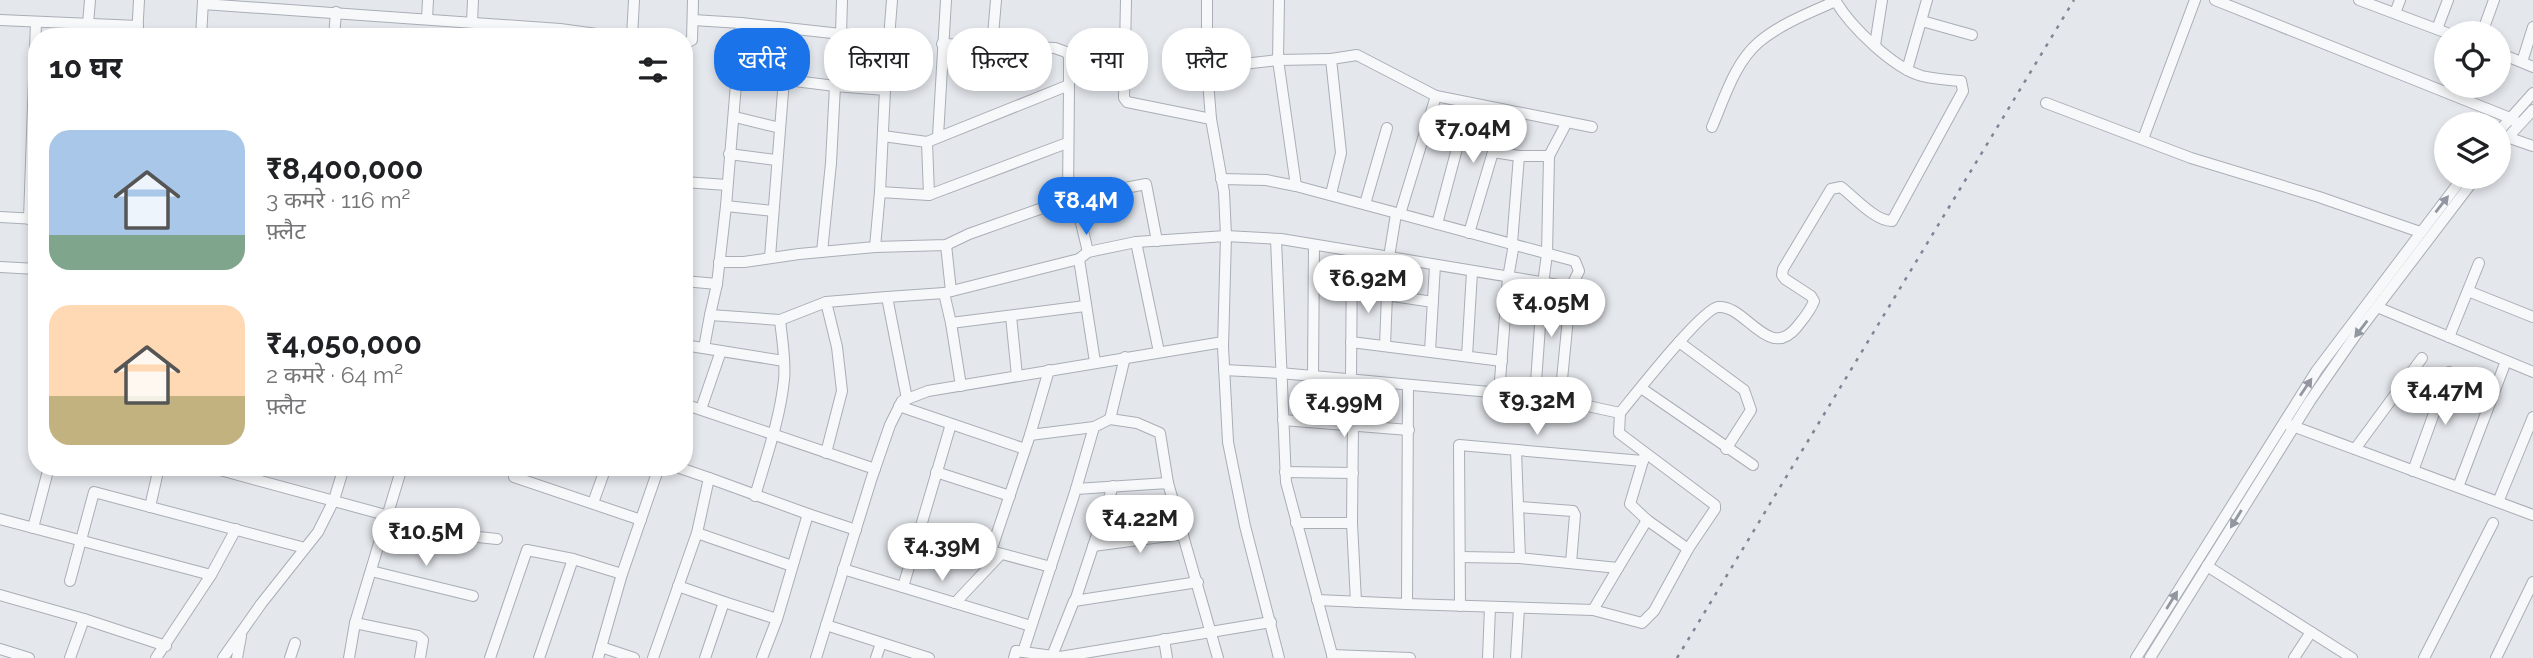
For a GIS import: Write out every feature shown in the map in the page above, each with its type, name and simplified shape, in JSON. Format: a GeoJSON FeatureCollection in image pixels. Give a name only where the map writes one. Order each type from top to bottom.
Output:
{"type":"FeatureCollection","features":[{"type":"Feature","properties":{"kind":"street"},"geometry":{"type":"LineString","coordinates":[[88,24],[90,0]]}},
{"type":"Feature","properties":{"kind":"street"},"geometry":{"type":"LineString","coordinates":[[138,28],[139,0]]}},
{"type":"Feature","properties":{"kind":"street"},"geometry":{"type":"LineString","coordinates":[[427,19],[428,0]]}},
{"type":"Feature","properties":{"kind":"street"},"geometry":{"type":"LineString","coordinates":[[472,22],[473,0]]}},
{"type":"Feature","properties":{"kind":"street"},"geometry":{"type":"LineString","coordinates":[[632,28],[634,0]]}},
{"type":"Feature","properties":{"kind":"street"},"geometry":{"type":"LineString","coordinates":[[693,0],[693,28]]}},
{"type":"Feature","properties":{"kind":"street"},"geometry":{"type":"LineString","coordinates":[[841,28],[842,0]]}},
{"type":"Feature","properties":{"kind":"street"},"geometry":{"type":"LineString","coordinates":[[890,28],[892,0]]}},
{"type":"Feature","properties":{"kind":"street"},"geometry":{"type":"LineString","coordinates":[[937,136],[946,0]]}},
{"type":"Feature","properties":{"kind":"street"},"geometry":{"type":"LineString","coordinates":[[994,28],[996,0]]}},
{"type":"Feature","properties":{"kind":"street"},"geometry":{"type":"LineString","coordinates":[[1125,28],[1126,0]]}},
{"type":"Feature","properties":{"kind":"street"},"geometry":{"type":"LineString","coordinates":[[1207,0],[1207,28]]}},
{"type":"Feature","properties":{"kind":"street"},"geometry":{"type":"LineString","coordinates":[[1279,0],[1278,60],[1296,186]]}},
{"type":"Feature","properties":{"kind":"street"},"geometry":{"type":"LineString","coordinates":[[1875,45],[1882,0]]}},
{"type":"Feature","properties":{"kind":"street"},"geometry":{"type":"LineString","coordinates":[[1907,70],[1927,0]]}},
{"type":"Feature","properties":{"kind":"street"},"geometry":{"type":"LineString","coordinates":[[2143,139],[2195,0]]}},
{"type":"Feature","properties":{"kind":"street"},"geometry":{"type":"LineString","coordinates":[[2215,0],[2514,121]]}},
{"type":"Feature","properties":{"kind":"street"},"geometry":{"type":"LineString","coordinates":[[2359,0],[2434,28]]}},
{"type":"Feature","properties":{"kind":"street"},"geometry":{"type":"LineString","coordinates":[[2395,13],[2400,0]]}},
{"type":"Feature","properties":{"kind":"street"},"geometry":{"type":"LineString","coordinates":[[2444,21],[2448,0]]}},
{"type":"Feature","properties":{"kind":"street"},"geometry":{"type":"LineString","coordinates":[[2486,21],[2494,0]]}},
{"type":"Feature","properties":{"kind":"street"},"geometry":{"type":"LineString","coordinates":[[1317,600],[1593,610],[1642,623],[1654,611],[1715,505],[1644,457],[1619,433],[1620,413],[1679,342],[1716,307],[1725,307],[1770,337],[1785,338],[1790,334],[1811,309],[1814,301],[1782,275],[1783,269],[1834,187],[1841,187],[1876,215],[1892,221],[1963,91],[1961,81],[1921,76],[1907,70],[1845,17],[1836,1],[1801,17],[1759,42],[1739,67],[1712,127]]}},
{"type":"Feature","properties":{"kind":"street"},"geometry":{"type":"LineString","coordinates":[[202,28],[203,2],[289,4],[336,12],[520,28]]}},
{"type":"Feature","properties":{"kind":"street"},"geometry":{"type":"LineString","coordinates":[[335,28],[336,12]]}},
{"type":"Feature","properties":{"kind":"street"},"geometry":{"type":"LineString","coordinates":[[0,20],[88,24],[113,28]]}},
{"type":"Feature","properties":{"kind":"street"},"geometry":{"type":"LineString","coordinates":[[693,20],[824,32]]}},
{"type":"Feature","properties":{"kind":"street"},"geometry":{"type":"LineString","coordinates":[[1922,20],[1972,35]]}},
{"type":"Feature","properties":{"kind":"street"},"geometry":{"type":"LineString","coordinates":[[36,22],[36,28]]}},
{"type":"Feature","properties":{"kind":"street"},"geometry":{"type":"LineString","coordinates":[[741,23],[741,28]]}},
{"type":"Feature","properties":{"kind":"street"},"geometry":{"type":"LineString","coordinates":[[2522,62],[2533,27]]}},
{"type":"Feature","properties":{"kind":"street"},"geometry":{"type":"LineString","coordinates":[[942,44],[947,44]]}},
{"type":"Feature","properties":{"kind":"street"},"geometry":{"type":"LineString","coordinates":[[1251,63],[1357,55],[1436,96],[1592,127]]}},
{"type":"Feature","properties":{"kind":"street"},"geometry":{"type":"LineString","coordinates":[[2511,58],[2533,67]]}},
{"type":"Feature","properties":{"kind":"street"},"geometry":{"type":"LineString","coordinates":[[1331,59],[1341,153],[1331,194]]}},
{"type":"Feature","properties":{"kind":"street"},"geometry":{"type":"LineString","coordinates":[[883,136],[927,142],[1066,86]]}},
{"type":"Feature","properties":{"kind":"street"},"geometry":{"type":"LineString","coordinates":[[704,348],[717,284],[737,91]]}},
{"type":"Feature","properties":{"kind":"street"},"geometry":{"type":"LineString","coordinates":[[770,257],[783,91]]}},
{"type":"Feature","properties":{"kind":"street"},"geometry":{"type":"LineString","coordinates":[[822,252],[835,91]]}},
{"type":"Feature","properties":{"kind":"street"},"geometry":{"type":"LineString","coordinates":[[875,247],[886,91]]}},
{"type":"Feature","properties":{"kind":"street"},"geometry":{"type":"LineString","coordinates":[[1069,91],[1067,143],[1071,198],[1084,256],[1085,306],[1095,362]]}},
{"type":"Feature","properties":{"kind":"street"},"geometry":{"type":"LineString","coordinates":[[1123,91],[1127,102],[1211,119]]}},
{"type":"Feature","properties":{"kind":"street"},"geometry":{"type":"LineString","coordinates":[[1209,91],[1226,236],[1223,342],[1228,442],[1245,526],[1279,658]]}},
{"type":"Feature","properties":{"kind":"street"},"geometry":{"type":"LineString","coordinates":[[2511,124],[2533,93]]}},
{"type":"Feature","properties":{"kind":"street"},"geometry":{"type":"LineString","coordinates":[[1389,257],[1398,214],[1436,96]]}},
{"type":"Feature","properties":{"kind":"street"},"geometry":{"type":"LineString","coordinates":[[1437,224],[1469,103]]}},
{"type":"Feature","properties":{"kind":"street"},"geometry":{"type":"LineString","coordinates":[[2046,103],[2204,163],[2319,197],[2420,232]]}},
{"type":"Feature","properties":{"kind":"street"},"geometry":{"type":"LineString","coordinates":[[1469,233],[1504,110]]}},
{"type":"Feature","properties":{"kind":"street"},"geometry":{"type":"LineString","coordinates":[[2514,121],[2533,110]]}},
{"type":"Feature","properties":{"kind":"street"},"geometry":{"type":"LineString","coordinates":[[735,117],[780,128]]}},
{"type":"Feature","properties":{"kind":"street"},"geometry":{"type":"LineString","coordinates":[[1535,396],[1547,254],[1549,156],[1567,122]]}},
{"type":"Feature","properties":{"kind":"street"},"geometry":{"type":"LineString","coordinates":[[1365,204],[1387,128]]}},
{"type":"Feature","properties":{"kind":"street"},"geometry":{"type":"LineString","coordinates":[[2511,137],[2533,146]]}},
{"type":"Feature","properties":{"kind":"street"},"geometry":{"type":"LineString","coordinates":[[927,142],[929,195]]}},
{"type":"Feature","properties":{"kind":"street"},"geometry":{"type":"LineString","coordinates":[[880,192],[929,195],[1067,143]]}},
{"type":"Feature","properties":{"kind":"street"},"geometry":{"type":"LineString","coordinates":[[1493,152],[1519,156],[1549,156]]}},
{"type":"Feature","properties":{"kind":"street"},"geometry":{"type":"LineString","coordinates":[[729,154],[776,160]]}},
{"type":"Feature","properties":{"kind":"street"},"geometry":{"type":"LineString","coordinates":[[1499,393],[1519,156]]}},
{"type":"Feature","properties":{"kind":"street"},"geometry":{"type":"LineString","coordinates":[[1221,179],[1266,180],[1331,194],[1575,261],[1579,271],[1571,287],[1560,400]]}},
{"type":"Feature","properties":{"kind":"street"},"geometry":{"type":"LineString","coordinates":[[693,183],[727,185]]}},
{"type":"Feature","properties":{"kind":"street"},"geometry":{"type":"LineString","coordinates":[[719,262],[744,262],[875,247],[946,245],[969,234],[1071,198],[1146,184],[1157,241]]}},
{"type":"Feature","properties":{"kind":"street"},"geometry":{"type":"LineString","coordinates":[[2150,658],[2207,566],[2317,370],[2454,189]]}},
{"type":"Feature","properties":{"kind":"street"},"geometry":{"type":"LineString","coordinates":[[2136,658],[2288,424],[2467,189]]}},
{"type":"Feature","properties":{"kind":"street"},"geometry":{"type":"LineString","coordinates":[[726,206],[773,211]]}},
{"type":"Feature","properties":{"kind":"street"},"geometry":{"type":"LineString","coordinates":[[0,217],[28,219]]}},
{"type":"Feature","properties":{"kind":"street"},"geometry":{"type":"LineString","coordinates":[[710,314],[779,320],[827,302],[948,292],[1136,242],[1226,236],[1276,239],[1571,287]]}},
{"type":"Feature","properties":{"kind":"street"},"geometry":{"type":"LineString","coordinates":[[1276,239],[1284,472],[1332,656],[1408,658]]}},
{"type":"Feature","properties":{"kind":"street"},"geometry":{"type":"LineString","coordinates":[[1136,242],[1159,352]]}},
{"type":"Feature","properties":{"kind":"street"},"geometry":{"type":"LineString","coordinates":[[946,245],[951,323],[961,386]]}},
{"type":"Feature","properties":{"kind":"street"},"geometry":{"type":"LineString","coordinates":[[1313,376],[1314,245]]}},
{"type":"Feature","properties":{"kind":"street"},"geometry":{"type":"LineString","coordinates":[[1351,379],[1352,251]]}},
{"type":"Feature","properties":{"kind":"street"},"geometry":{"type":"LineString","coordinates":[[2449,337],[2479,263]]}},
{"type":"Feature","properties":{"kind":"street"},"geometry":{"type":"LineString","coordinates":[[1430,351],[1435,265]]}},
{"type":"Feature","properties":{"kind":"street"},"geometry":{"type":"LineString","coordinates":[[0,267],[28,269]]}},
{"type":"Feature","properties":{"kind":"street"},"geometry":{"type":"LineString","coordinates":[[1467,356],[1472,272]]}},
{"type":"Feature","properties":{"kind":"street"},"geometry":{"type":"LineString","coordinates":[[693,282],[717,284]]}},
{"type":"Feature","properties":{"kind":"street"},"geometry":{"type":"LineString","coordinates":[[1353,290],[1433,302]]}},
{"type":"Feature","properties":{"kind":"street"},"geometry":{"type":"LineString","coordinates":[[2468,291],[2533,317]]}},
{"type":"Feature","properties":{"kind":"street"},"geometry":{"type":"LineString","coordinates":[[1385,346],[1387,294]]}},
{"type":"Feature","properties":{"kind":"street"},"geometry":{"type":"LineString","coordinates":[[816,658],[875,469],[903,402],[887,297]]}},
{"type":"Feature","properties":{"kind":"street"},"geometry":{"type":"LineString","coordinates":[[826,453],[842,391],[837,347],[827,302]]}},
{"type":"Feature","properties":{"kind":"street"},"geometry":{"type":"LineString","coordinates":[[951,323],[1085,306]]}},
{"type":"Feature","properties":{"kind":"street"},"geometry":{"type":"LineString","coordinates":[[2377,307],[2533,372]]}},
{"type":"Feature","properties":{"kind":"street"},"geometry":{"type":"LineString","coordinates":[[1011,316],[1017,376]]}},
{"type":"Feature","properties":{"kind":"street"},"geometry":{"type":"LineString","coordinates":[[755,496],[773,434],[784,381],[779,320]]}},
{"type":"Feature","properties":{"kind":"street"},"geometry":{"type":"LineString","coordinates":[[903,402],[928,391],[1223,342]]}},
{"type":"Feature","properties":{"kind":"street"},"geometry":{"type":"LineString","coordinates":[[1351,342],[1502,361]]}},
{"type":"Feature","properties":{"kind":"street"},"geometry":{"type":"LineString","coordinates":[[1679,342],[1744,390],[1751,410],[1726,449]]}},
{"type":"Feature","properties":{"kind":"street"},"geometry":{"type":"LineString","coordinates":[[693,346],[784,361]]}},
{"type":"Feature","properties":{"kind":"street"},"geometry":{"type":"LineString","coordinates":[[701,409],[720,351]]}},
{"type":"Feature","properties":{"kind":"street"},"geometry":{"type":"LineString","coordinates":[[1110,419],[1125,357]]}},
{"type":"Feature","properties":{"kind":"street"},"geometry":{"type":"LineString","coordinates":[[2355,449],[2422,358]]}},
{"type":"Feature","properties":{"kind":"street"},"geometry":{"type":"LineString","coordinates":[[2458,487],[2506,361]]}},
{"type":"Feature","properties":{"kind":"street"},"geometry":{"type":"LineString","coordinates":[[955,603],[996,552],[1010,496],[1049,370]]}},
{"type":"Feature","properties":{"kind":"street"},"geometry":{"type":"LineString","coordinates":[[1224,370],[1535,396],[1620,413]]}},
{"type":"Feature","properties":{"kind":"street"},"geometry":{"type":"LineString","coordinates":[[2413,471],[2449,372]]}},
{"type":"Feature","properties":{"kind":"street"},"geometry":{"type":"LineString","coordinates":[[1407,604],[1408,385]]}},
{"type":"Feature","properties":{"kind":"street"},"geometry":{"type":"LineString","coordinates":[[1642,388],[1726,449],[1753,465]]}},
{"type":"Feature","properties":{"kind":"street"},"geometry":{"type":"LineString","coordinates":[[903,402],[951,424],[1025,449]]}},
{"type":"Feature","properties":{"kind":"street"},"geometry":{"type":"LineString","coordinates":[[693,407],[875,469]]}},
{"type":"Feature","properties":{"kind":"street"},"geometry":{"type":"LineString","coordinates":[[2498,502],[2533,416]]}},
{"type":"Feature","properties":{"kind":"street"},"geometry":{"type":"LineString","coordinates":[[1030,435],[1094,427],[1110,419],[1137,423],[1160,432],[1168,482],[1218,658]]}},
{"type":"Feature","properties":{"kind":"street"},"geometry":{"type":"LineString","coordinates":[[1283,420],[1409,430]]}},
{"type":"Feature","properties":{"kind":"street"},"geometry":{"type":"LineString","coordinates":[[903,587],[951,424]]}},
{"type":"Feature","properties":{"kind":"street"},"geometry":{"type":"LineString","coordinates":[[2288,424],[2533,515]]}},
{"type":"Feature","properties":{"kind":"street"},"geometry":{"type":"LineString","coordinates":[[1353,425],[1352,523],[1356,601]]}},
{"type":"Feature","properties":{"kind":"street"},"geometry":{"type":"LineString","coordinates":[[1094,427],[1051,567],[1019,655],[1058,657],[1112,653],[1164,639],[1271,622]]}},
{"type":"Feature","properties":{"kind":"street"},"geometry":{"type":"LineString","coordinates":[[1460,606],[1459,445],[1516,451],[1644,457]]}},
{"type":"Feature","properties":{"kind":"street"},"geometry":{"type":"LineString","coordinates":[[1516,451],[1520,558]]}},
{"type":"Feature","properties":{"kind":"street"},"geometry":{"type":"LineString","coordinates":[[1644,457],[1630,504],[1647,520],[1688,549]]}},
{"type":"Feature","properties":{"kind":"street"},"geometry":{"type":"LineString","coordinates":[[693,472],[856,530]]}},
{"type":"Feature","properties":{"kind":"street"},"geometry":{"type":"LineString","coordinates":[[936,472],[1010,496]]}},
{"type":"Feature","properties":{"kind":"street"},"geometry":{"type":"LineString","coordinates":[[1284,472],[1353,473]]}},
{"type":"Feature","properties":{"kind":"street"},"geometry":{"type":"LineString","coordinates":[[33,528],[47,476]]}},
{"type":"Feature","properties":{"kind":"street"},"geometry":{"type":"LineString","coordinates":[[150,507],[157,476]]}},
{"type":"Feature","properties":{"kind":"street"},"geometry":{"type":"LineString","coordinates":[[243,476],[459,535],[497,539]]}},
{"type":"Feature","properties":{"kind":"street"},"geometry":{"type":"LineString","coordinates":[[223,658],[318,532],[334,500],[341,476]]}},
{"type":"Feature","properties":{"kind":"street"},"geometry":{"type":"LineString","coordinates":[[349,658],[355,623],[399,476]]}},
{"type":"Feature","properties":{"kind":"street"},"geometry":{"type":"LineString","coordinates":[[593,503],[603,476]]}},
{"type":"Feature","properties":{"kind":"street"},"geometry":{"type":"LineString","coordinates":[[634,658],[599,653],[656,476]]}},
{"type":"Feature","properties":{"kind":"street"},"geometry":{"type":"LineString","coordinates":[[514,477],[640,520]]}},
{"type":"Feature","properties":{"kind":"street"},"geometry":{"type":"LineString","coordinates":[[653,658],[697,533],[709,478]]}},
{"type":"Feature","properties":{"kind":"street"},"geometry":{"type":"LineString","coordinates":[[1076,489],[1168,482]]}},
{"type":"Feature","properties":{"kind":"street"},"geometry":{"type":"LineString","coordinates":[[1058,657],[1113,486]]}},
{"type":"Feature","properties":{"kind":"street"},"geometry":{"type":"LineString","coordinates":[[70,581],[94,492],[305,548]]}},
{"type":"Feature","properties":{"kind":"street"},"geometry":{"type":"LineString","coordinates":[[1519,507],[1573,512],[1575,515],[1571,563]]}},
{"type":"Feature","properties":{"kind":"street"},"geometry":{"type":"LineString","coordinates":[[762,658],[808,514]]}},
{"type":"Feature","properties":{"kind":"street"},"geometry":{"type":"LineString","coordinates":[[0,519],[211,575]]}},
{"type":"Feature","properties":{"kind":"street"},"geometry":{"type":"LineString","coordinates":[[1593,610],[1647,520]]}},
{"type":"Feature","properties":{"kind":"street"},"geometry":{"type":"LineString","coordinates":[[1296,523],[1352,523]]}},
{"type":"Feature","properties":{"kind":"street"},"geometry":{"type":"LineString","coordinates":[[2424,658],[2493,523]]}},
{"type":"Feature","properties":{"kind":"street"},"geometry":{"type":"LineString","coordinates":[[156,658],[211,575],[236,530]]}},
{"type":"Feature","properties":{"kind":"street"},"geometry":{"type":"LineString","coordinates":[[920,530],[1051,567]]}},
{"type":"Feature","properties":{"kind":"street"},"geometry":{"type":"LineString","coordinates":[[697,533],[792,566]]}},
{"type":"Feature","properties":{"kind":"street"},"geometry":{"type":"LineString","coordinates":[[1093,546],[1183,534]]}},
{"type":"Feature","properties":{"kind":"street"},"geometry":{"type":"LineString","coordinates":[[490,658],[527,550],[573,559],[622,575]]}},
{"type":"Feature","properties":{"kind":"street"},"geometry":{"type":"LineString","coordinates":[[1460,556],[1520,558],[1618,568]]}},
{"type":"Feature","properties":{"kind":"street"},"geometry":{"type":"LineString","coordinates":[[539,658],[573,559]]}},
{"type":"Feature","properties":{"kind":"street"},"geometry":{"type":"LineString","coordinates":[[2207,566],[2351,658]]}},
{"type":"Feature","properties":{"kind":"street"},"geometry":{"type":"LineString","coordinates":[[843,569],[1031,626]]}},
{"type":"Feature","properties":{"kind":"street"},"geometry":{"type":"LineString","coordinates":[[371,570],[473,596]]}},
{"type":"Feature","properties":{"kind":"street"},"geometry":{"type":"LineString","coordinates":[[1075,601],[1198,582]]}},
{"type":"Feature","properties":{"kind":"street"},"geometry":{"type":"LineString","coordinates":[[2496,658],[2533,582]]}},
{"type":"Feature","properties":{"kind":"street"},"geometry":{"type":"LineString","coordinates":[[678,586],[776,619]]}},
{"type":"Feature","properties":{"kind":"street"},"geometry":{"type":"LineString","coordinates":[[0,595],[166,646]]}},
{"type":"Feature","properties":{"kind":"street"},"geometry":{"type":"LineString","coordinates":[[705,658],[724,602]]}},
{"type":"Feature","properties":{"kind":"street"},"geometry":{"type":"LineString","coordinates":[[1488,658],[1490,607]]}},
{"type":"Feature","properties":{"kind":"street"},"geometry":{"type":"LineString","coordinates":[[1516,658],[1519,608]]}},
{"type":"Feature","properties":{"kind":"street"},"geometry":{"type":"LineString","coordinates":[[71,658],[84,619]]}},
{"type":"Feature","properties":{"kind":"street"},"geometry":{"type":"LineString","coordinates":[[355,623],[418,636],[423,640],[420,658]]}},
{"type":"Feature","properties":{"kind":"street"},"geometry":{"type":"LineString","coordinates":[[826,625],[929,658]]}},
{"type":"Feature","properties":{"kind":"street"},"geometry":{"type":"LineString","coordinates":[[237,658],[242,632]]}},
{"type":"Feature","properties":{"kind":"street"},"geometry":{"type":"LineString","coordinates":[[2294,658],[2311,632]]}},
{"type":"Feature","properties":{"kind":"street"},"geometry":{"type":"LineString","coordinates":[[1164,639],[1167,658]]}},
{"type":"Feature","properties":{"kind":"street"},"geometry":{"type":"LineString","coordinates":[[290,658],[295,643]]}},
{"type":"Feature","properties":{"kind":"street"},"geometry":{"type":"LineString","coordinates":[[876,658],[881,643]]}},
{"type":"Feature","properties":{"kind":"street"},"geometry":{"type":"LineString","coordinates":[[0,649],[29,658]]}},
{"type":"Feature","properties":{"kind":"railway"},"geometry":{"type":"LineString","coordinates":[[1677,658],[2074,0]]}}]}
